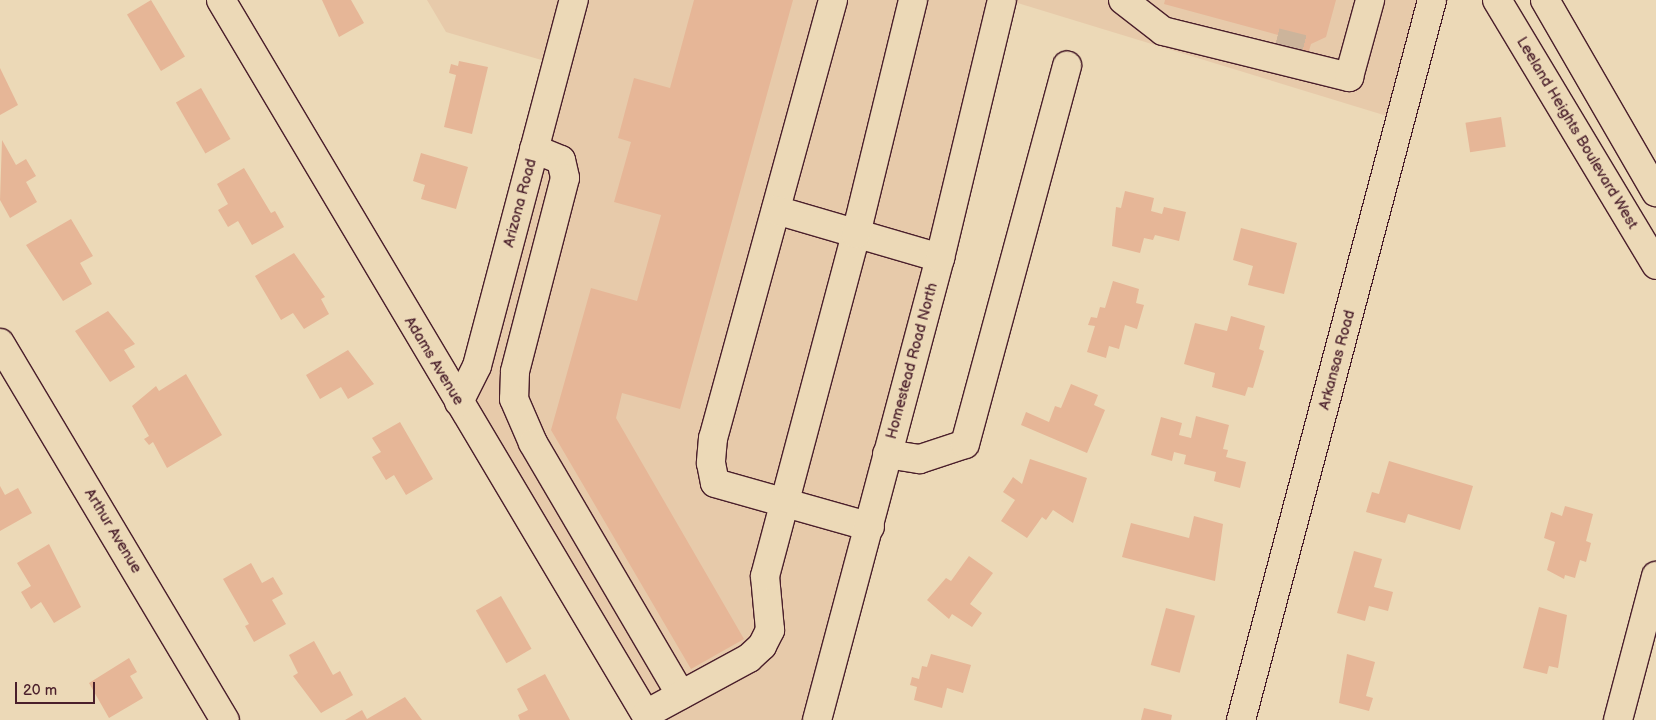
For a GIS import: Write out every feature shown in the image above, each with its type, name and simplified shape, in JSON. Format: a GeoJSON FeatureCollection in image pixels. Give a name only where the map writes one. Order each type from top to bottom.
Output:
{"type":"FeatureCollection","features":[{"type":"Feature","properties":{"kind":"street","name":"Adams Avenue"},"geometry":{"type":"LineString","coordinates":[[221,0],[647,717]]}},
{"type":"Feature","properties":{"kind":"street","name":"Arizona Road"},"geometry":{"type":"LineString","coordinates":[[459,402],[477,366],[574,0]]}},
{"type":"Feature","properties":{"kind":"street"},"geometry":{"type":"LineString","coordinates":[[834,0],[713,438],[711,463],[714,483],[785,501],[870,527]]}},
{"type":"Feature","properties":{"kind":"street"},"geometry":{"type":"LineString","coordinates":[[647,717],[762,646],[770,630],[765,576],[856,234],[913,0]]}},
{"type":"Feature","properties":{"kind":"street","name":"Homestead Road North"},"geometry":{"type":"LineString","coordinates":[[817,720],[870,527],[887,454],[940,258],[1002,0]]}},
{"type":"Feature","properties":{"kind":"street"},"geometry":{"type":"LineString","coordinates":[[1123,0],[1163,31],[1349,77],[1370,0]]}},
{"type":"Feature","properties":{"kind":"street","name":"Arkansas Road"},"geometry":{"type":"LineString","coordinates":[[1241,720],[1432,0]]}},
{"type":"Feature","properties":{"kind":"street","name":"Leeland Heights Boulevard West"},"geometry":{"type":"LineString","coordinates":[[1497,0],[1656,265]]}},
{"type":"Feature","properties":{"kind":"street"},"geometry":{"type":"LineString","coordinates":[[1551,2],[1656,192]]}},
{"type":"Feature","properties":{"kind":"street"},"geometry":{"type":"LineString","coordinates":[[1217,44],[1241,32],[1276,42]]}},
{"type":"Feature","properties":{"kind":"street"},"geometry":{"type":"LineString","coordinates":[[1309,50],[1325,55],[1336,74]]}},
{"type":"Feature","properties":{"kind":"street"},"geometry":{"type":"LineString","coordinates":[[887,454],[920,460],[965,444],[1068,65]]}},
{"type":"Feature","properties":{"kind":"street"},"geometry":{"type":"LineString","coordinates":[[534,149],[555,156],[564,166],[564,187],[515,372],[514,400],[522,422],[681,695]]}},
{"type":"Feature","properties":{"kind":"street"},"geometry":{"type":"LineString","coordinates":[[776,210],[940,258]]}},
{"type":"Feature","properties":{"kind":"street"},"geometry":{"type":"LineString","coordinates":[[514,226],[551,236]]}},
{"type":"Feature","properties":{"kind":"street","name":"Arthur Avenue"},"geometry":{"type":"LineString","coordinates":[[0,343],[225,720]]}},
{"type":"Feature","properties":{"kind":"street"},"geometry":{"type":"LineString","coordinates":[[557,567],[592,545]]}},
{"type":"Feature","properties":{"kind":"street"},"geometry":{"type":"LineString","coordinates":[[1618,720],[1656,576]]}},
{"type":"Feature","properties":{"kind":"shaded area"},"geometry":{"type":"Polygon","coordinates":[[[427,0],[561,0],[545,61],[446,32],[427,0]]]}},
{"type":"Feature","properties":{"kind":"shaded area"},"geometry":{"type":"Polygon","coordinates":[[[574,0],[1002,0],[817,720],[649,720],[459,402],[574,0]]]}},
{"type":"Feature","properties":{"kind":"shaded area"},"geometry":{"type":"Polygon","coordinates":[[[1008,0],[1432,0],[1400,120],[1008,0]]]}},
{"type":"Feature","properties":{"kind":"building"},"geometry":{"type":"Polygon","coordinates":[[[151,0],[185,57],[161,71],[127,14],[151,0]]]}},
{"type":"Feature","properties":{"kind":"building"},"geometry":{"type":"Polygon","coordinates":[[[322,0],[351,0],[364,23],[339,37],[322,0]]]}},
{"type":"Feature","properties":{"kind":"building"},"geometry":{"type":"Polygon","coordinates":[[[694,0],[793,0],[680,409],[622,393],[616,418],[744,639],[691,669],[551,430],[591,288],[637,301],[661,215],[614,202],[631,142],[618,138],[634,78],[670,88],[694,0]]]}},
{"type":"Feature","properties":{"kind":"building"},"geometry":{"type":"Polygon","coordinates":[[[1165,0],[1336,0],[1326,37],[1311,44],[1305,64],[1273,55],[1278,35],[1164,4],[1165,0]]]}},
{"type":"Feature","properties":{"kind":"building"},"geometry":{"type":"Polygon","coordinates":[[[459,61],[488,67],[472,134],[444,127],[456,75],[449,73],[451,64],[458,66],[459,61]]]}},
{"type":"Feature","properties":{"kind":"building"},"geometry":{"type":"Polygon","coordinates":[[[0,68],[18,105],[0,115],[0,68]]]}},
{"type":"Feature","properties":{"kind":"building"},"geometry":{"type":"Polygon","coordinates":[[[201,88],[230,139],[205,154],[176,103],[201,88]]]}},
{"type":"Feature","properties":{"kind":"building"},"geometry":{"type":"Polygon","coordinates":[[[1501,117],[1506,147],[1470,152],[1465,123],[1501,117]]]}},
{"type":"Feature","properties":{"kind":"building"},"geometry":{"type":"Polygon","coordinates":[[[2,140],[16,165],[26,159],[36,176],[26,182],[37,202],[10,218],[0,200],[2,140]]]}},
{"type":"Feature","properties":{"kind":"building"},"geometry":{"type":"Polygon","coordinates":[[[421,153],[468,167],[456,209],[421,199],[425,185],[413,181],[421,153]]]}},
{"type":"Feature","properties":{"kind":"building"},"geometry":{"type":"Polygon","coordinates":[[[244,168],[271,213],[275,211],[284,227],[252,245],[238,221],[228,227],[218,210],[228,204],[217,184],[244,168]]]}},
{"type":"Feature","properties":{"kind":"building"},"geometry":{"type":"Polygon","coordinates":[[[1125,191],[1154,198],[1151,211],[1162,214],[1164,207],[1186,212],[1179,241],[1155,235],[1153,240],[1144,238],[1140,253],[1112,246],[1116,207],[1121,208],[1125,191]]]}},
{"type":"Feature","properties":{"kind":"building"},"geometry":{"type":"Polygon","coordinates":[[[71,219],[93,256],[80,263],[92,284],[63,301],[26,245],[71,219]]]}},
{"type":"Feature","properties":{"kind":"building"},"geometry":{"type":"Polygon","coordinates":[[[1241,228],[1297,243],[1284,294],[1248,285],[1253,266],[1233,260],[1241,228]]]}},
{"type":"Feature","properties":{"kind":"building"},"geometry":{"type":"Polygon","coordinates":[[[294,253],[325,297],[321,299],[329,314],[304,329],[293,313],[281,320],[255,276],[294,253]]]}},
{"type":"Feature","properties":{"kind":"building"},"geometry":{"type":"Polygon","coordinates":[[[1113,281],[1139,289],[1136,303],[1144,305],[1137,329],[1125,325],[1119,349],[1109,346],[1106,358],[1087,352],[1095,326],[1088,325],[1091,317],[1097,318],[1100,307],[1105,308],[1113,281]]]}},
{"type":"Feature","properties":{"kind":"building"},"geometry":{"type":"Polygon","coordinates":[[[108,311],[135,344],[124,350],[135,367],[110,382],[75,331],[108,311]]]}},
{"type":"Feature","properties":{"kind":"building"},"geometry":{"type":"Polygon","coordinates":[[[1231,316],[1265,326],[1259,349],[1264,351],[1253,388],[1248,387],[1245,396],[1212,387],[1215,373],[1184,364],[1195,323],[1227,331],[1231,316]]]}},
{"type":"Feature","properties":{"kind":"building"},"geometry":{"type":"Polygon","coordinates":[[[348,350],[374,384],[348,399],[341,387],[320,399],[306,375],[348,350]]]}},
{"type":"Feature","properties":{"kind":"building"},"geometry":{"type":"Polygon","coordinates":[[[186,374],[222,435],[167,468],[153,442],[149,445],[144,439],[149,436],[132,406],[156,386],[159,391],[186,374]]]}},
{"type":"Feature","properties":{"kind":"building"},"geometry":{"type":"Polygon","coordinates":[[[1071,384],[1098,395],[1094,405],[1105,410],[1087,453],[1021,425],[1026,412],[1049,422],[1055,406],[1061,408],[1071,384]]]}},
{"type":"Feature","properties":{"kind":"building"},"geometry":{"type":"Polygon","coordinates":[[[1196,416],[1229,425],[1223,449],[1228,450],[1226,457],[1246,462],[1240,488],[1214,481],[1216,472],[1184,464],[1186,455],[1174,452],[1172,461],[1151,455],[1161,417],[1182,423],[1179,435],[1191,438],[1196,416]]]}},
{"type":"Feature","properties":{"kind":"building"},"geometry":{"type":"Polygon","coordinates":[[[400,422],[433,479],[406,495],[394,475],[386,480],[372,457],[381,452],[372,438],[400,422]]]}},
{"type":"Feature","properties":{"kind":"building"},"geometry":{"type":"Polygon","coordinates":[[[1030,459],[1087,478],[1073,523],[1053,510],[1046,520],[1042,517],[1027,538],[1001,521],[1015,500],[1003,492],[1013,477],[1022,484],[1030,459]]]}},
{"type":"Feature","properties":{"kind":"building"},"geometry":{"type":"Polygon","coordinates":[[[1389,461],[1473,486],[1460,530],[1408,514],[1405,523],[1366,512],[1372,492],[1379,494],[1389,461]]]}},
{"type":"Feature","properties":{"kind":"building"},"geometry":{"type":"Polygon","coordinates":[[[0,486],[5,495],[18,488],[32,513],[0,531],[0,486]]]}},
{"type":"Feature","properties":{"kind":"building"},"geometry":{"type":"Polygon","coordinates":[[[1565,506],[1593,514],[1586,541],[1591,543],[1586,562],[1580,560],[1575,578],[1565,575],[1564,579],[1547,570],[1555,542],[1544,538],[1551,512],[1562,516],[1565,506]]]}},
{"type":"Feature","properties":{"kind":"building"},"geometry":{"type":"Polygon","coordinates":[[[1194,516],[1223,524],[1215,581],[1122,557],[1131,523],[1189,538],[1194,516]]]}},
{"type":"Feature","properties":{"kind":"building"},"geometry":{"type":"Polygon","coordinates":[[[49,544],[81,607],[54,623],[41,602],[31,609],[21,592],[31,586],[17,563],[49,544]]]}},
{"type":"Feature","properties":{"kind":"building"},"geometry":{"type":"Polygon","coordinates":[[[1354,551],[1382,559],[1374,587],[1393,592],[1388,611],[1369,606],[1365,621],[1337,613],[1354,551]]]}},
{"type":"Feature","properties":{"kind":"building"},"geometry":{"type":"Polygon","coordinates":[[[969,556],[993,573],[970,604],[982,613],[972,627],[952,614],[949,619],[927,600],[946,578],[951,581],[969,556]]]}},
{"type":"Feature","properties":{"kind":"building"},"geometry":{"type":"Polygon","coordinates":[[[251,563],[262,583],[273,577],[283,594],[272,600],[286,624],[254,642],[245,626],[249,624],[223,579],[251,563]]]}},
{"type":"Feature","properties":{"kind":"building"},"geometry":{"type":"Polygon","coordinates":[[[501,596],[532,649],[506,663],[476,610],[501,596]]]}},
{"type":"Feature","properties":{"kind":"building"},"geometry":{"type":"Polygon","coordinates":[[[1539,607],[1567,615],[1558,668],[1549,666],[1547,674],[1523,668],[1539,607]]]}},
{"type":"Feature","properties":{"kind":"building"},"geometry":{"type":"Polygon","coordinates":[[[1166,608],[1195,616],[1180,673],[1151,665],[1166,608]]]}},
{"type":"Feature","properties":{"kind":"building"},"geometry":{"type":"Polygon","coordinates":[[[314,641],[333,675],[340,671],[353,695],[321,713],[293,676],[298,673],[289,655],[314,641]]]}},
{"type":"Feature","properties":{"kind":"building"},"geometry":{"type":"Polygon","coordinates":[[[931,654],[971,665],[963,693],[947,688],[942,708],[914,700],[917,687],[910,685],[912,677],[919,679],[922,666],[927,667],[931,654]]]}},
{"type":"Feature","properties":{"kind":"building"},"geometry":{"type":"Polygon","coordinates":[[[1347,654],[1375,662],[1366,696],[1373,698],[1369,711],[1339,703],[1347,654]]]}},
{"type":"Feature","properties":{"kind":"building"},"geometry":{"type":"Polygon","coordinates":[[[129,658],[137,672],[130,676],[143,698],[109,718],[89,683],[129,658]]]}},
{"type":"Feature","properties":{"kind":"building"},"geometry":{"type":"Polygon","coordinates":[[[545,674],[570,720],[520,720],[518,715],[528,710],[517,689],[545,674]]]}},
{"type":"Feature","properties":{"kind":"building"},"geometry":{"type":"Polygon","coordinates":[[[405,697],[422,720],[345,720],[362,710],[367,719],[405,697]]]}},
{"type":"Feature","properties":{"kind":"building"},"geometry":{"type":"Polygon","coordinates":[[[1144,708],[1172,715],[1171,720],[1141,720],[1144,708]]]}},
{"type":"Feature","properties":{"kind":"tunnel"},"geometry":{"type":"LineString","coordinates":[[1276,42],[1309,50]]}}]}
